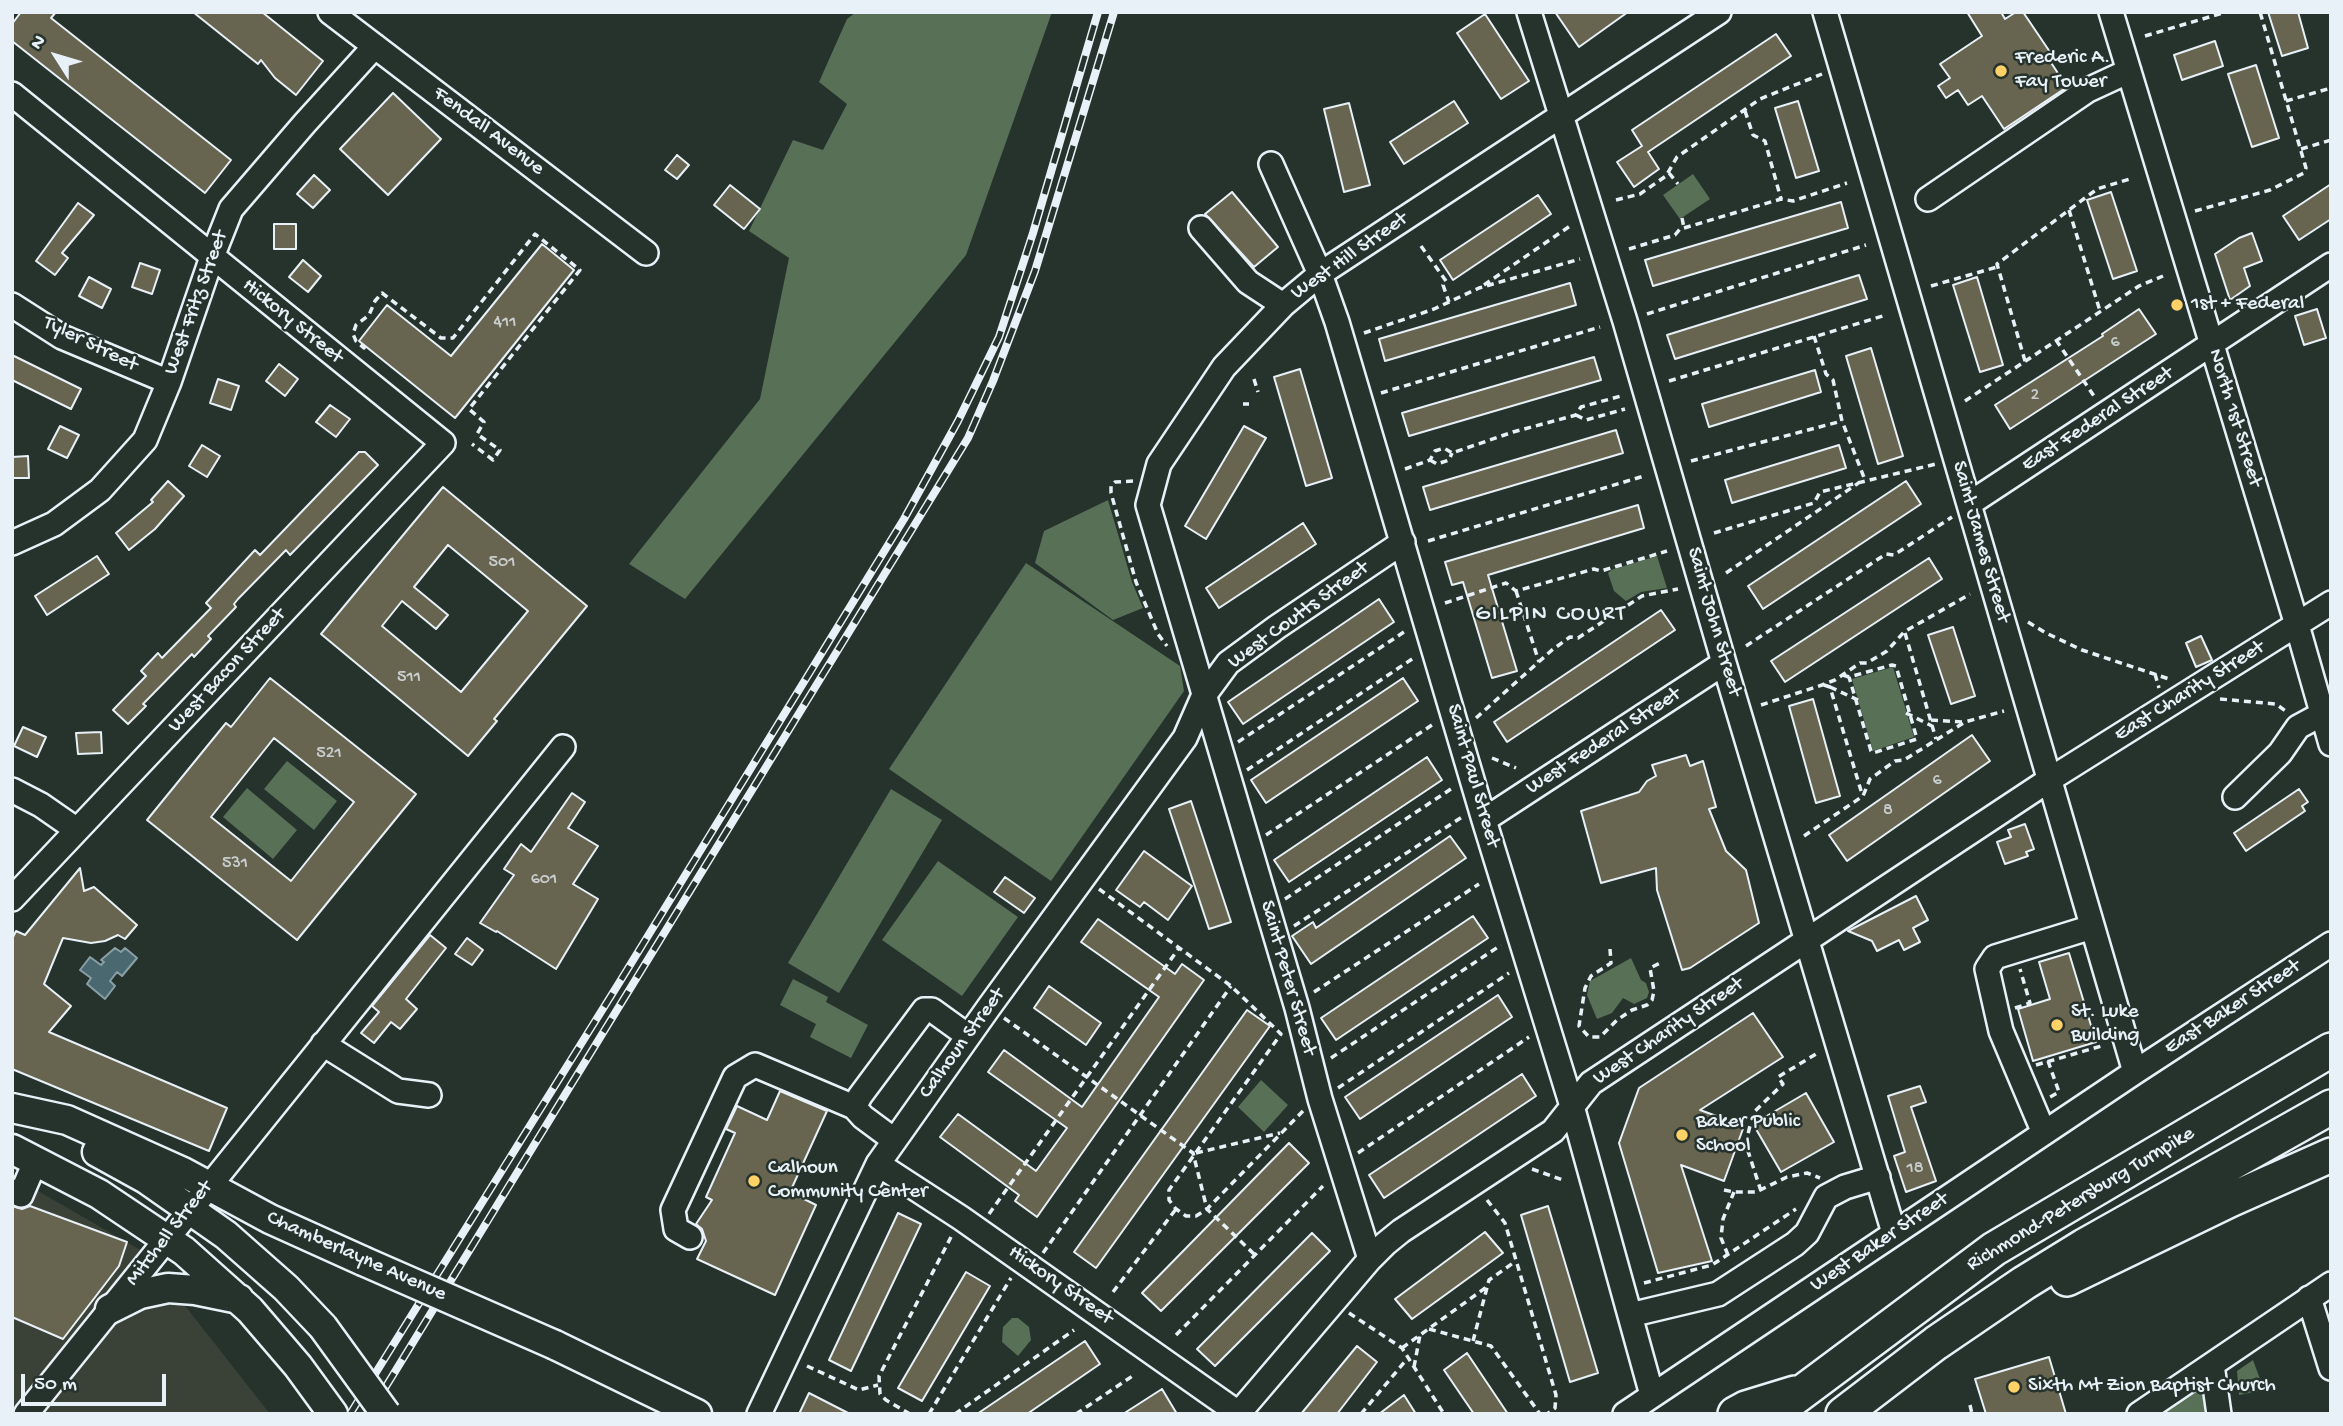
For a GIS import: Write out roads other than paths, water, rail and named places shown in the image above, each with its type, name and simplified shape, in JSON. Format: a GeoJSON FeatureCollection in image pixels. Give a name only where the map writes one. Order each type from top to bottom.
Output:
{"type":"FeatureCollection","features":[{"type":"Feature","properties":{"kind":"highway","name":"Richmond-Petersburg Turnpike"},"geometry":{"type":"LineString","coordinates":[[1773,1414],[1994,1249],[2331,1051]]}},
{"type":"Feature","properties":{"kind":"highway","name":"Richmond-Petersburg Turnpike"},"geometry":{"type":"LineString","coordinates":[[1843,1414],[1959,1326],[2084,1246],[2331,1107]]}},
{"type":"Feature","properties":{"kind":"highway"},"geometry":{"type":"LineString","coordinates":[[1959,1326],[2076,1275],[2219,1205],[2331,1155]]}},
{"type":"Feature","properties":{"kind":"highway"},"geometry":{"type":"LineString","coordinates":[[1735,1414],[1801,1391]]}},
{"type":"Feature","properties":{"kind":"main road","name":"Chamberlayne Avenue"},"geometry":{"type":"LineString","coordinates":[[12,1109],[67,1120],[208,1185],[270,1219],[555,1345],[668,1408],[697,1414]]}},
{"type":"Feature","properties":{"kind":"main road","name":"Chamberlayne Avenue"},"geometry":{"type":"LineString","coordinates":[[12,1109],[146,1179],[190,1208],[253,1258],[323,1327],[386,1414]]}},
{"type":"Feature","properties":{"kind":"main road"},"geometry":{"type":"LineString","coordinates":[[24,1155],[99,1194],[167,1237],[241,1300],[298,1366],[334,1414]]}},
{"type":"Feature","properties":{"kind":"main road"},"geometry":{"type":"LineString","coordinates":[[110,1309],[140,1294],[168,1288],[195,1290],[241,1300]]}},
{"type":"Feature","properties":{"kind":"street","name":"Fendall Avenue"},"geometry":{"type":"LineString","coordinates":[[330,12],[646,253]]}},
{"type":"Feature","properties":{"kind":"street","name":"Saint John Street"},"geometry":{"type":"LineString","coordinates":[[1529,12],[1629,335],[1895,1233]]}},
{"type":"Feature","properties":{"kind":"street","name":"West Hill Street"},"geometry":{"type":"LineString","coordinates":[[1203,697],[1148,505],[1158,464],[1224,367],[1283,305],[1320,274],[1719,12]]}},
{"type":"Feature","properties":{"kind":"street","name":"Saint James Street"},"geometry":{"type":"LineString","coordinates":[[1825,12],[1955,459],[1961,510],[2049,780],[2135,1072]]}},
{"type":"Feature","properties":{"kind":"street","name":"North 1st Street"},"geometry":{"type":"LineString","coordinates":[[2111,12],[2331,744]]}},
{"type":"Feature","properties":{"kind":"street","name":"West Fritz Street"},"geometry":{"type":"LineString","coordinates":[[12,543],[54,524],[100,490],[145,440],[232,209],[375,46]]}},
{"type":"Feature","properties":{"kind":"street"},"geometry":{"type":"LineString","coordinates":[[1928,199],[2088,90],[2129,71]]}},
{"type":"Feature","properties":{"kind":"street","name":"Hickory Street"},"geometry":{"type":"LineString","coordinates":[[12,94],[443,443]]}},
{"type":"Feature","properties":{"kind":"street","name":"Saint Paul Street"},"geometry":{"type":"LineString","coordinates":[[1271,164],[1320,274],[1337,322],[1473,776],[1473,818],[1572,1106],[1653,1395]]}},
{"type":"Feature","properties":{"kind":"street"},"geometry":{"type":"LineString","coordinates":[[1201,228],[1248,282],[1283,305]]}},
{"type":"Feature","properties":{"kind":"street","name":"East Federal Street"},"geometry":{"type":"LineString","coordinates":[[1961,510],[2331,265]]}},
{"type":"Feature","properties":{"kind":"street","name":"Tyler Street"},"geometry":{"type":"LineString","coordinates":[[12,305],[62,337],[169,382]]}},
{"type":"Feature","properties":{"kind":"street","name":"West Bacon Street"},"geometry":{"type":"LineString","coordinates":[[12,899],[443,443]]}},
{"type":"Feature","properties":{"kind":"street","name":"West Coutts Street"},"geometry":{"type":"LineString","coordinates":[[1203,697],[1227,663],[1277,626],[1403,542]]}},
{"type":"Feature","properties":{"kind":"street","name":"East Charity Street"},"geometry":{"type":"LineString","coordinates":[[2049,780],[2331,603]]}},
{"type":"Feature","properties":{"kind":"street","name":"West Federal Street"},"geometry":{"type":"LineString","coordinates":[[1473,818],[1724,663]]}},
{"type":"Feature","properties":{"kind":"street","name":"Calhoun Street"},"geometry":{"type":"LineString","coordinates":[[759,1414],[878,1164],[1185,738],[1203,697]]}},
{"type":"Feature","properties":{"kind":"street","name":"Saint Peter Street"},"geometry":{"type":"LineString","coordinates":[[1203,697],[1297,1008],[1320,1099],[1370,1259]]}},
{"type":"Feature","properties":{"kind":"street"},"geometry":{"type":"LineString","coordinates":[[2235,797],[2280,753],[2298,727],[2322,714]]}},
{"type":"Feature","properties":{"kind":"street","name":"Mitchell Street"},"geometry":{"type":"LineString","coordinates":[[26,1414],[208,1185],[564,747]]}},
{"type":"Feature","properties":{"kind":"street","name":"West Charity Street"},"geometry":{"type":"LineString","coordinates":[[1238,1414],[1370,1259],[1401,1231],[1553,1131],[1591,1083],[2049,780]]}},
{"type":"Feature","properties":{"kind":"street"},"geometry":{"type":"LineString","coordinates":[[12,790],[77,830]]}},
{"type":"Feature","properties":{"kind":"street"},"geometry":{"type":"LineString","coordinates":[[2044,1133],[2001,1031],[1987,969],[1995,957],[2092,928]]}},
{"type":"Feature","properties":{"kind":"street","name":"East Baker Street"},"geometry":{"type":"LineString","coordinates":[[2135,1072],[2331,944]]}},
{"type":"Feature","properties":{"kind":"street"},"geometry":{"type":"LineString","coordinates":[[854,1107],[924,1010],[932,1010],[968,1036]]}},
{"type":"Feature","properties":{"kind":"street"},"geometry":{"type":"LineString","coordinates":[[319,1049],[398,1091],[429,1095]]}},
{"type":"Feature","properties":{"kind":"street"},"geometry":{"type":"LineString","coordinates":[[690,1237],[676,1229],[673,1210],[735,1077],[755,1065],[854,1107],[894,1140]]}},
{"type":"Feature","properties":{"kind":"street","name":"West Baker Street"},"geometry":{"type":"LineString","coordinates":[[1625,1414],[2135,1072]]}},
{"type":"Feature","properties":{"kind":"street"},"geometry":{"type":"LineString","coordinates":[[12,1191],[21,1195],[24,1155]]}},
{"type":"Feature","properties":{"kind":"street","name":"Hickory Street"},"geometry":{"type":"LineString","coordinates":[[878,1164],[978,1229],[1238,1414]]}},
{"type":"Feature","properties":{"kind":"street"},"geometry":{"type":"LineString","coordinates":[[1630,1315],[1718,1294],[1795,1244],[1807,1233],[1826,1197],[1845,1187],[1878,1177]]}},
{"type":"Feature","properties":{"kind":"street"},"geometry":{"type":"LineString","coordinates":[[2139,1414],[2331,1284]]}},
{"type":"Feature","properties":{"kind":"street"},"geometry":{"type":"LineString","coordinates":[[2309,1298],[2331,1368]]}},
{"type":"Feature","properties":{"kind":"street"},"geometry":{"type":"LineString","coordinates":[[2212,1365],[2219,1414]]}},
{"type":"Feature","properties":{"kind":"water"},"geometry":{"type":"Polygon","coordinates":[[[115,948],[121,952],[125,948],[137,958],[122,976],[117,972],[110,981],[115,986],[105,999],[87,984],[91,978],[80,970],[90,957],[101,965],[104,962],[101,960],[115,948]]]}},
{"type":"Feature","properties":{"kind":"railway"},"geometry":{"type":"LineString","coordinates":[[350,1414],[904,519],[958,421],[999,337],[1033,233],[1098,12]]}},
{"type":"Feature","properties":{"kind":"railway"},"geometry":{"type":"LineString","coordinates":[[369,1414],[968,438],[1035,271],[1114,12]]}},
{"type":"Feature","properties":{"kind":"place","name":"Frederic A. Fay Tower"},"geometry":{"type":"Point","coordinates":[2001,71]}},
{"type":"Feature","properties":{"kind":"place","name":"1st + Federal"},"geometry":{"type":"Point","coordinates":[2177,305]}},
{"type":"Feature","properties":{"kind":"place","name":"St. Luke Building"},"geometry":{"type":"Point","coordinates":[2057,1025]}},
{"type":"Feature","properties":{"kind":"place","name":"Baker Public School"},"geometry":{"type":"Point","coordinates":[1682,1135]}},
{"type":"Feature","properties":{"kind":"place","name":"Calhoun Community Center"},"geometry":{"type":"Point","coordinates":[754,1181]}},
{"type":"Feature","properties":{"kind":"place","name":"Sixth Mt Zion Baptist Church"},"geometry":{"type":"Point","coordinates":[2014,1387]}},
{"type":"Feature","properties":{"kind":"district","name":"GILPIN COURT"},"geometry":{"type":"Point","coordinates":[1551,615]}}]}
